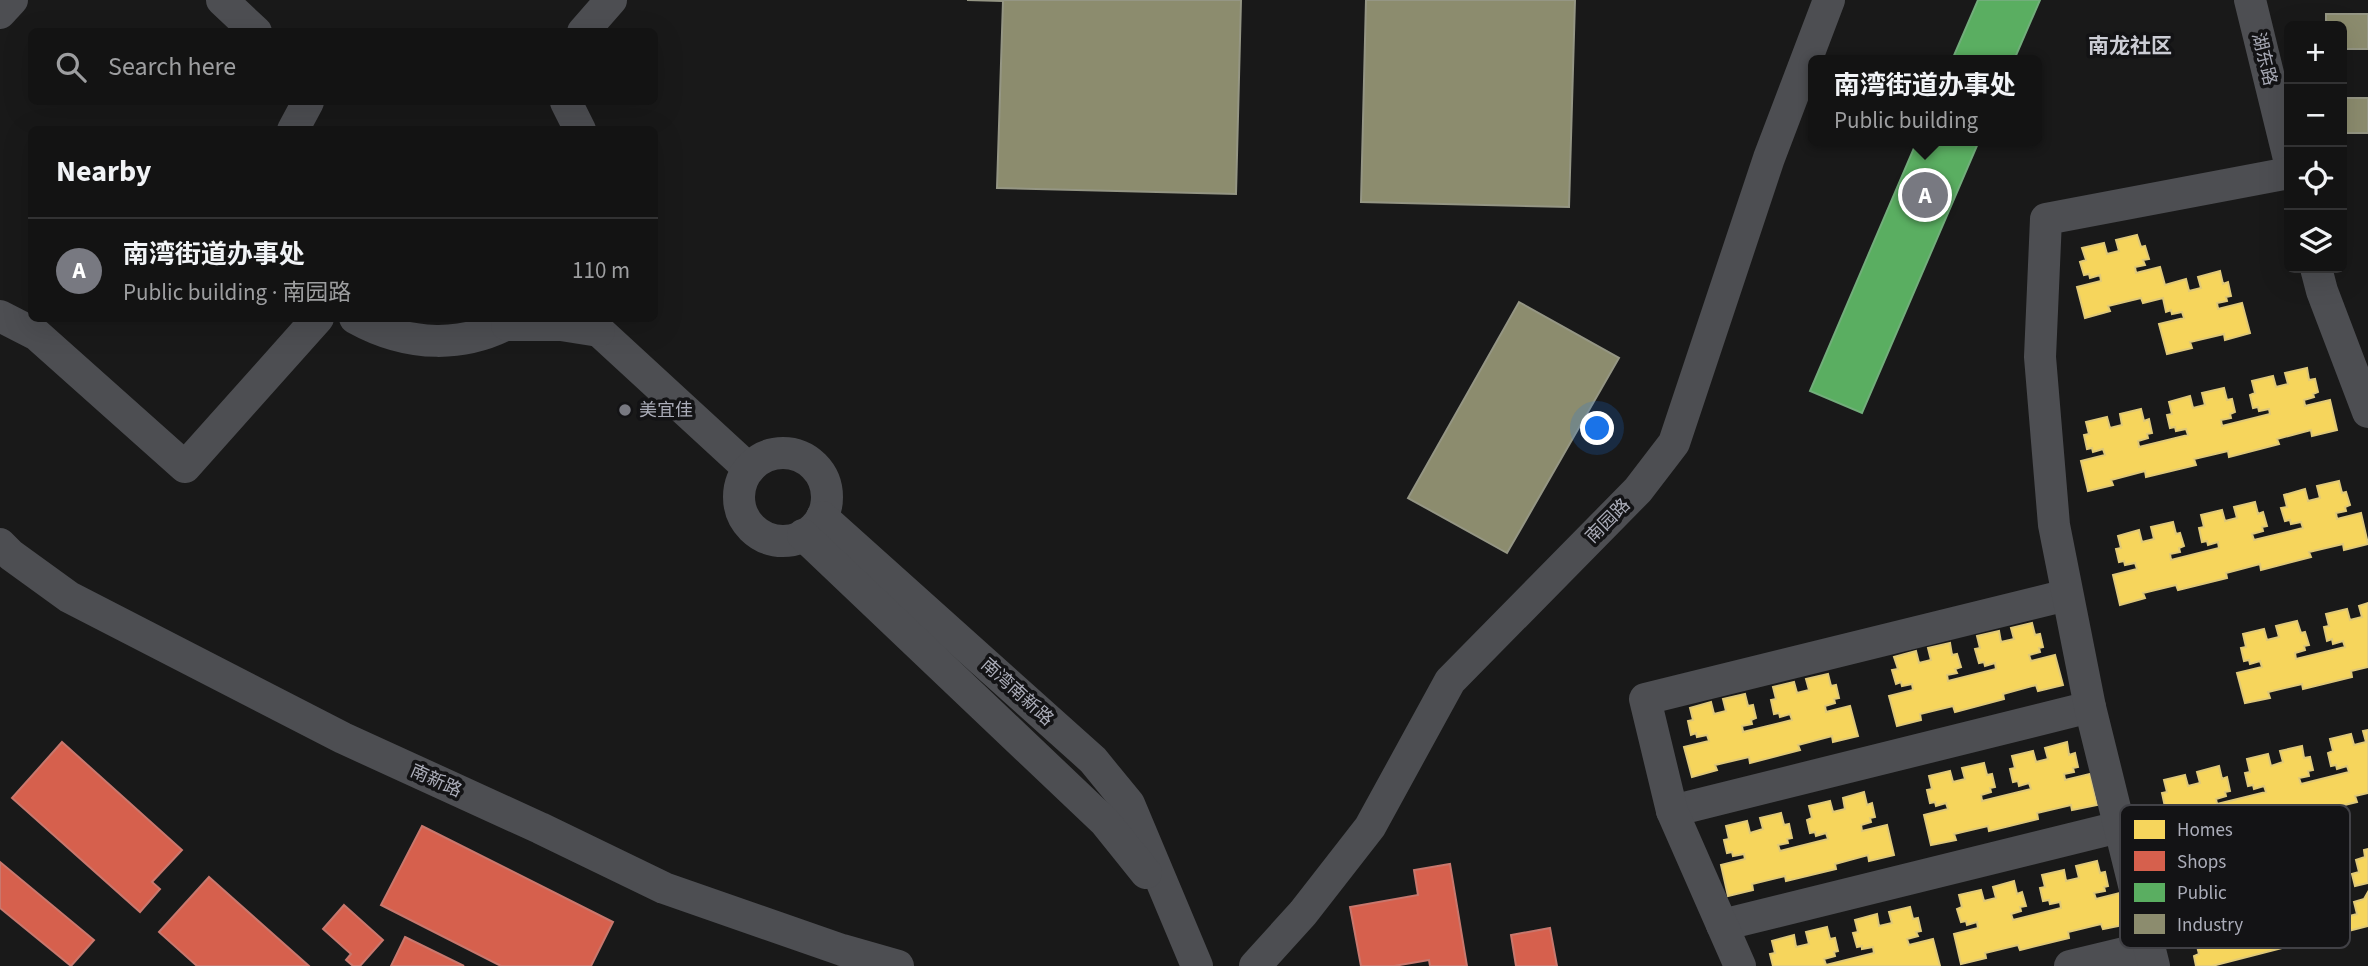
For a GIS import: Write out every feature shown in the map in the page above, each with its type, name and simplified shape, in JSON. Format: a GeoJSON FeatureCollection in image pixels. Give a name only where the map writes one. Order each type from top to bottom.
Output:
{"type":"FeatureCollection","features":[{"type":"Feature","properties":{"kind":"street"},"geometry":{"type":"LineString","coordinates":[[0,13],[12,0]]}},
{"type":"Feature","properties":{"kind":"street"},"geometry":{"type":"LineString","coordinates":[[222,0],[252,28]]}},
{"type":"Feature","properties":{"kind":"street"},"geometry":{"type":"LineString","coordinates":[[586,28],[611,0]]}},
{"type":"Feature","properties":{"kind":"street","name":"南园路"},"geometry":{"type":"LineString","coordinates":[[1808,55],[1829,0]]}},
{"type":"Feature","properties":{"kind":"street","name":"湖东路"},"geometry":{"type":"LineString","coordinates":[[2250,0],[2286,147]]}},
{"type":"Feature","properties":{"kind":"street","name":"南园路"},"geometry":{"type":"LineString","coordinates":[[1255,966],[1303,912],[1370,827],[1450,681],[1638,490],[1674,443],[1769,158],[1808,55]]}},
{"type":"Feature","properties":{"kind":"street"},"geometry":{"type":"LineString","coordinates":[[295,126],[306,105]]}},
{"type":"Feature","properties":{"kind":"street"},"geometry":{"type":"LineString","coordinates":[[568,105],[578,126]]}},
{"type":"Feature","properties":{"kind":"street"},"geometry":{"type":"LineString","coordinates":[[2120,831],[2090,707],[2054,525],[2040,357],[2046,219],[2284,174]]}},
{"type":"Feature","properties":{"kind":"street"},"geometry":{"type":"LineString","coordinates":[[2317,273],[2368,412]]}},
{"type":"Feature","properties":{"kind":"street"},"geometry":{"type":"LineString","coordinates":[[0,316],[37,335],[185,467],[314,322]]}},
{"type":"Feature","properties":{"kind":"street"},"geometry":{"type":"LineString","coordinates":[[362,322],[397,337],[422,341],[470,338],[512,322],[561,326],[597,325],[749,469]]}},
{"type":"Feature","properties":{"kind":"street"},"geometry":{"type":"LineString","coordinates":[[785,453],[801,457],[815,467],[826,490],[826,507],[812,526],[789,540],[764,536],[751,527],[740,505],[741,482],[749,469],[759,460],[785,453]]}},
{"type":"Feature","properties":{"kind":"street","name":"南湾南新路"},"geometry":{"type":"LineString","coordinates":[[812,526],[1105,822],[1168,901],[1196,966]]}},
{"type":"Feature","properties":{"kind":"street","name":"南新路"},"geometry":{"type":"LineString","coordinates":[[0,544],[69,597],[343,738],[664,888],[842,950],[898,966]]}},
{"type":"Feature","properties":{"kind":"street"},"geometry":{"type":"LineString","coordinates":[[1740,966],[1672,811],[1644,699],[2067,595]]}},
{"type":"Feature","properties":{"kind":"street"},"geometry":{"type":"LineString","coordinates":[[1672,811],[2090,707]]}},
{"type":"Feature","properties":{"kind":"street"},"geometry":{"type":"LineString","coordinates":[[1722,925],[2119,827]]}},
{"type":"Feature","properties":{"kind":"street"},"geometry":{"type":"LineString","coordinates":[[2070,966],[2152,956]]}},
{"type":"Feature","properties":{"kind":"building: Homes"},"geometry":{"type":"Polygon","coordinates":[[[2137,235],[2141,247],[2145,246],[2149,259],[2143,260],[2145,265],[2135,267],[2136,273],[2160,267],[2165,285],[2186,279],[2189,291],[2201,288],[2198,277],[2220,271],[2223,284],[2228,282],[2231,296],[2226,297],[2227,301],[2217,303],[2218,309],[2242,303],[2250,333],[2225,340],[2224,334],[2190,342],[2192,348],[2167,354],[2159,324],[2184,318],[2182,312],[2166,312],[2163,298],[2143,303],[2141,298],[2108,306],[2110,311],[2085,318],[2077,287],[2101,281],[2100,275],[2090,278],[2089,274],[2084,275],[2080,262],[2086,260],[2082,248],[2104,243],[2107,254],[2119,251],[2116,240],[2137,235]]]}},
{"type":"Feature","properties":{"kind":"building: Homes"},"geometry":{"type":"Polygon","coordinates":[[[2307,368],[2309,380],[2315,379],[2318,392],[2313,394],[2314,397],[2304,400],[2305,406],[2330,400],[2337,430],[2312,436],[2311,430],[2277,439],[2279,444],[2229,457],[2228,451],[2194,459],[2196,465],[2146,477],[2145,471],[2111,480],[2113,485],[2088,491],[2081,461],[2105,455],[2103,449],[2093,452],[2092,448],[2087,449],[2084,435],[2089,434],[2086,422],[2107,417],[2110,428],[2122,425],[2120,414],[2141,409],[2144,421],[2149,419],[2152,433],[2147,434],[2148,438],[2138,441],[2139,447],[2188,435],[2186,429],[2176,431],[2175,427],[2170,428],[2167,415],[2172,414],[2169,402],[2190,396],[2193,408],[2205,405],[2202,393],[2224,388],[2227,400],[2232,399],[2235,412],[2230,414],[2231,418],[2221,420],[2222,426],[2270,414],[2269,409],[2259,411],[2258,407],[2253,408],[2250,395],[2255,393],[2252,381],[2273,376],[2276,387],[2288,384],[2285,373],[2307,368]]]}},
{"type":"Feature","properties":{"kind":"building: Homes"},"geometry":{"type":"Polygon","coordinates":[[[2339,481],[2342,493],[2346,492],[2350,505],[2345,507],[2346,511],[2336,513],[2337,519],[2361,513],[2368,544],[2344,550],[2343,544],[2309,552],[2311,557],[2261,570],[2260,564],[2226,573],[2227,578],[2178,590],[2176,585],[2143,593],[2145,598],[2120,605],[2113,575],[2137,569],[2135,563],[2125,565],[2124,561],[2119,562],[2116,549],[2121,548],[2118,536],[2139,530],[2142,542],[2154,539],[2151,527],[2173,522],[2176,534],[2180,533],[2184,546],[2179,548],[2180,552],[2170,554],[2171,560],[2219,548],[2218,542],[2208,545],[2207,541],[2202,542],[2199,528],[2204,527],[2201,515],[2222,510],[2225,521],[2237,518],[2234,507],[2255,502],[2258,514],[2263,512],[2267,526],[2262,527],[2263,531],[2252,534],[2254,540],[2303,528],[2301,522],[2291,524],[2290,520],[2285,521],[2281,508],[2287,507],[2284,495],[2305,489],[2308,501],[2320,498],[2317,486],[2339,481]]]}},
{"type":"Feature","properties":{"kind":"building: Homes"},"geometry":{"type":"Polygon","coordinates":[[[2368,603],[2368,667],[2351,671],[2352,677],[2303,689],[2302,684],[2268,692],[2270,698],[2245,703],[2237,673],[2262,667],[2260,661],[2250,664],[2249,660],[2244,661],[2241,648],[2246,647],[2243,634],[2264,629],[2267,640],[2279,637],[2276,626],[2297,621],[2301,633],[2305,632],[2309,645],[2304,646],[2305,650],[2295,653],[2296,659],[2345,647],[2343,641],[2333,644],[2332,639],[2327,641],[2324,627],[2329,626],[2326,614],[2347,609],[2350,620],[2362,617],[2359,606],[2368,603]]]}},
{"type":"Feature","properties":{"kind":"building: Homes"},"geometry":{"type":"Polygon","coordinates":[[[2032,623],[2035,635],[2040,634],[2043,647],[2039,648],[2040,652],[2029,655],[2031,661],[2055,655],[2063,685],[2038,691],[2036,685],[2003,694],[2004,699],[1955,712],[1953,706],[1920,714],[1921,720],[1897,726],[1889,696],[1913,690],[1912,684],[1896,684],[1892,670],[1898,669],[1894,657],[1916,651],[1919,663],[1931,660],[1928,648],[1950,643],[1952,655],[1957,654],[1961,667],[1955,669],[1957,673],[1947,675],[1948,681],[1996,669],[1995,663],[1985,666],[1984,662],[1979,663],[1975,649],[1980,648],[1977,636],[1999,631],[2001,642],[2014,639],[2011,628],[2032,623]]]}},
{"type":"Feature","properties":{"kind":"building: Homes"},"geometry":{"type":"Polygon","coordinates":[[[1828,674],[1831,686],[1836,685],[1839,698],[1834,699],[1835,703],[1825,706],[1826,712],[1850,706],[1858,736],[1833,742],[1832,736],[1798,745],[1800,750],[1750,763],[1749,757],[1715,765],[1717,770],[1692,777],[1684,747],[1709,741],[1707,735],[1691,735],[1688,721],[1693,720],[1690,708],[1711,702],[1714,714],[1726,711],[1723,699],[1745,694],[1748,706],[1753,705],[1756,718],[1751,720],[1752,724],[1742,726],[1743,732],[1792,720],[1790,714],[1780,717],[1779,713],[1774,714],[1771,700],[1776,699],[1773,687],[1794,682],[1797,693],[1809,690],[1806,679],[1828,674]]]}},
{"type":"Feature","properties":{"kind":"building: Homes"},"geometry":{"type":"Polygon","coordinates":[[[2368,730],[2368,793],[2355,796],[2357,802],[2344,805],[2165,805],[2162,793],[2167,792],[2164,780],[2185,775],[2188,786],[2200,783],[2197,772],[2219,766],[2222,779],[2227,777],[2230,791],[2225,792],[2226,796],[2216,799],[2217,804],[2266,792],[2264,786],[2254,789],[2253,785],[2248,786],[2245,773],[2250,772],[2247,759],[2268,754],[2271,766],[2283,762],[2280,751],[2302,746],[2304,758],[2310,757],[2313,770],[2308,771],[2309,776],[2299,778],[2301,784],[2349,772],[2347,766],[2337,769],[2336,765],[2331,766],[2328,753],[2333,751],[2330,739],[2351,734],[2354,745],[2366,742],[2363,731],[2368,730]]]}},
{"type":"Feature","properties":{"kind":"building: Homes"},"geometry":{"type":"Polygon","coordinates":[[[2067,742],[2069,755],[2075,753],[2078,767],[2073,768],[2074,772],[2064,774],[2065,780],[2090,774],[2097,805],[2072,810],[2071,805],[2037,813],[2038,819],[1989,831],[1988,826],[1954,834],[1956,840],[1931,845],[1924,815],[1948,809],[1946,803],[1936,806],[1935,802],[1930,803],[1927,790],[1932,789],[1929,776],[1950,771],[1953,782],[1965,779],[1962,768],[1984,763],[1987,775],[1992,774],[1995,787],[1990,788],[1991,792],[1981,795],[1982,801],[2031,789],[2029,783],[2019,786],[2018,781],[2013,782],[2010,769],[2015,768],[2012,756],[2033,751],[2036,762],[2048,759],[2045,748],[2067,742]]]}},
{"type":"Feature","properties":{"kind":"building: Homes"},"geometry":{"type":"Polygon","coordinates":[[[1864,792],[1867,805],[1872,803],[1875,817],[1870,818],[1871,822],[1861,825],[1862,831],[1887,825],[1894,855],[1869,861],[1868,855],[1835,864],[1836,869],[1786,881],[1785,876],[1752,884],[1753,890],[1728,896],[1721,865],[1745,859],[1744,854],[1733,856],[1732,852],[1727,853],[1724,840],[1729,839],[1726,826],[1747,821],[1750,833],[1763,829],[1760,818],[1781,813],[1784,825],[1789,824],[1792,838],[1787,839],[1788,843],[1778,845],[1780,851],[1828,839],[1826,833],[1816,836],[1815,832],[1810,833],[1807,820],[1812,818],[1809,806],[1830,801],[1833,812],[1845,809],[1843,798],[1864,792]]]}},
{"type":"Feature","properties":{"kind":"building: Homes"},"geometry":{"type":"Polygon","coordinates":[[[2368,849],[2368,883],[2355,886],[2352,874],[2359,872],[2356,860],[2365,857],[2364,850],[2368,849]]]}},
{"type":"Feature","properties":{"kind":"building: Homes"},"geometry":{"type":"Polygon","coordinates":[[[2097,861],[2100,873],[2105,872],[2108,886],[2104,887],[2105,891],[2094,893],[2096,899],[2120,893],[2120,926],[2103,929],[2101,924],[2068,932],[2069,938],[2020,950],[2018,945],[1985,953],[1986,958],[1961,964],[1954,934],[1978,928],[1977,922],[1967,925],[1966,921],[1961,922],[1957,909],[1962,907],[1959,895],[1981,890],[1984,901],[1996,898],[1993,887],[2014,881],[2017,894],[2022,892],[2026,906],[2011,914],[2013,920],[2061,908],[2060,902],[2050,904],[2049,900],[2043,901],[2040,888],[2045,887],[2042,875],[2064,870],[2066,881],[2079,878],[2076,866],[2097,861]]]}},
{"type":"Feature","properties":{"kind":"building: Homes"},"geometry":{"type":"Polygon","coordinates":[[[2368,892],[2368,926],[2350,931],[2350,916],[2357,914],[2354,902],[2364,899],[2368,892]]]}},
{"type":"Feature","properties":{"kind":"building: Homes"},"geometry":{"type":"Polygon","coordinates":[[[1910,907],[1913,919],[1918,918],[1921,931],[1916,932],[1918,936],[1907,939],[1909,945],[1933,939],[1940,966],[1773,966],[1770,954],[1775,953],[1772,941],[1794,935],[1796,947],[1809,944],[1806,932],[1827,927],[1830,939],[1835,938],[1838,951],[1834,952],[1835,956],[1824,959],[1826,965],[1874,953],[1873,947],[1857,947],[1853,933],[1858,932],[1855,920],[1877,914],[1879,926],[1892,923],[1889,912],[1910,907]]]}},
{"type":"Feature","properties":{"kind":"building: Homes"},"geometry":{"type":"Polygon","coordinates":[[[2198,948],[2282,948],[2212,966],[2196,966],[2194,956],[2199,954],[2198,948]]]}},
{"type":"Feature","properties":{"kind":"building: Shops"},"geometry":{"type":"Polygon","coordinates":[[[62,742],[182,850],[152,882],[160,889],[140,912],[12,798],[62,742]]]}},
{"type":"Feature","properties":{"kind":"building: Shops"},"geometry":{"type":"Polygon","coordinates":[[[422,826],[613,922],[591,966],[501,966],[381,905],[422,826]]]}},
{"type":"Feature","properties":{"kind":"building: Shops"},"geometry":{"type":"Polygon","coordinates":[[[0,862],[94,940],[71,966],[0,908],[0,862]]]}},
{"type":"Feature","properties":{"kind":"building: Shops"},"geometry":{"type":"Polygon","coordinates":[[[1450,864],[1467,966],[1430,966],[1429,960],[1394,966],[1361,966],[1350,907],[1418,895],[1414,870],[1450,864]]]}},
{"type":"Feature","properties":{"kind":"building: Shops"},"geometry":{"type":"Polygon","coordinates":[[[209,877],[309,966],[197,966],[159,932],[209,877]]]}},
{"type":"Feature","properties":{"kind":"building: Shops"},"geometry":{"type":"Polygon","coordinates":[[[344,905],[383,940],[360,966],[353,966],[346,960],[351,954],[323,929],[344,905]]]}},
{"type":"Feature","properties":{"kind":"building: Shops"},"geometry":{"type":"Polygon","coordinates":[[[1550,928],[1557,966],[1516,966],[1511,935],[1550,928]]]}},
{"type":"Feature","properties":{"kind":"building: Shops"},"geometry":{"type":"Polygon","coordinates":[[[405,937],[464,966],[391,966],[405,937]]]}},
{"type":"Feature","properties":{"kind":"building: Public"},"geometry":{"type":"Polygon","coordinates":[[[1978,0],[2040,0],[2016,55],[1954,55],[1978,0]]]}},
{"type":"Feature","properties":{"kind":"building: Public"},"geometry":{"type":"Polygon","coordinates":[[[1915,146],[1977,146],[1862,413],[1810,391],[1915,146]]]}},
{"type":"Feature","properties":{"kind":"building: Industry"},"geometry":{"type":"Polygon","coordinates":[[[967,0],[1241,0],[1236,194],[997,188],[1003,1],[967,0]]]}},
{"type":"Feature","properties":{"kind":"building: Industry"},"geometry":{"type":"Polygon","coordinates":[[[1366,0],[1575,0],[1569,207],[1361,202],[1366,0]]]}},
{"type":"Feature","properties":{"kind":"building: Industry"},"geometry":{"type":"Polygon","coordinates":[[[2326,14],[2368,14],[2368,49],[2347,49],[2347,21],[2326,21],[2326,14]]]}},
{"type":"Feature","properties":{"kind":"building: Industry"},"geometry":{"type":"Polygon","coordinates":[[[2347,98],[2368,98],[2368,133],[2347,133],[2347,98]]]}},
{"type":"Feature","properties":{"kind":"building: Industry"},"geometry":{"type":"Polygon","coordinates":[[[1519,302],[1619,358],[1507,553],[1408,498],[1519,302]]]}},
{"type":"Feature","properties":{"kind":"place","name":"南湾街道办事处"},"geometry":{"type":"Point","coordinates":[1925,195]}},
{"type":"Feature","properties":{"kind":"place","name":"美宜佳"},"geometry":{"type":"Point","coordinates":[625,410]}},
{"type":"Feature","properties":{"kind":"district","name":"南龙社区"},"geometry":{"type":"Point","coordinates":[2130,46]}}]}
